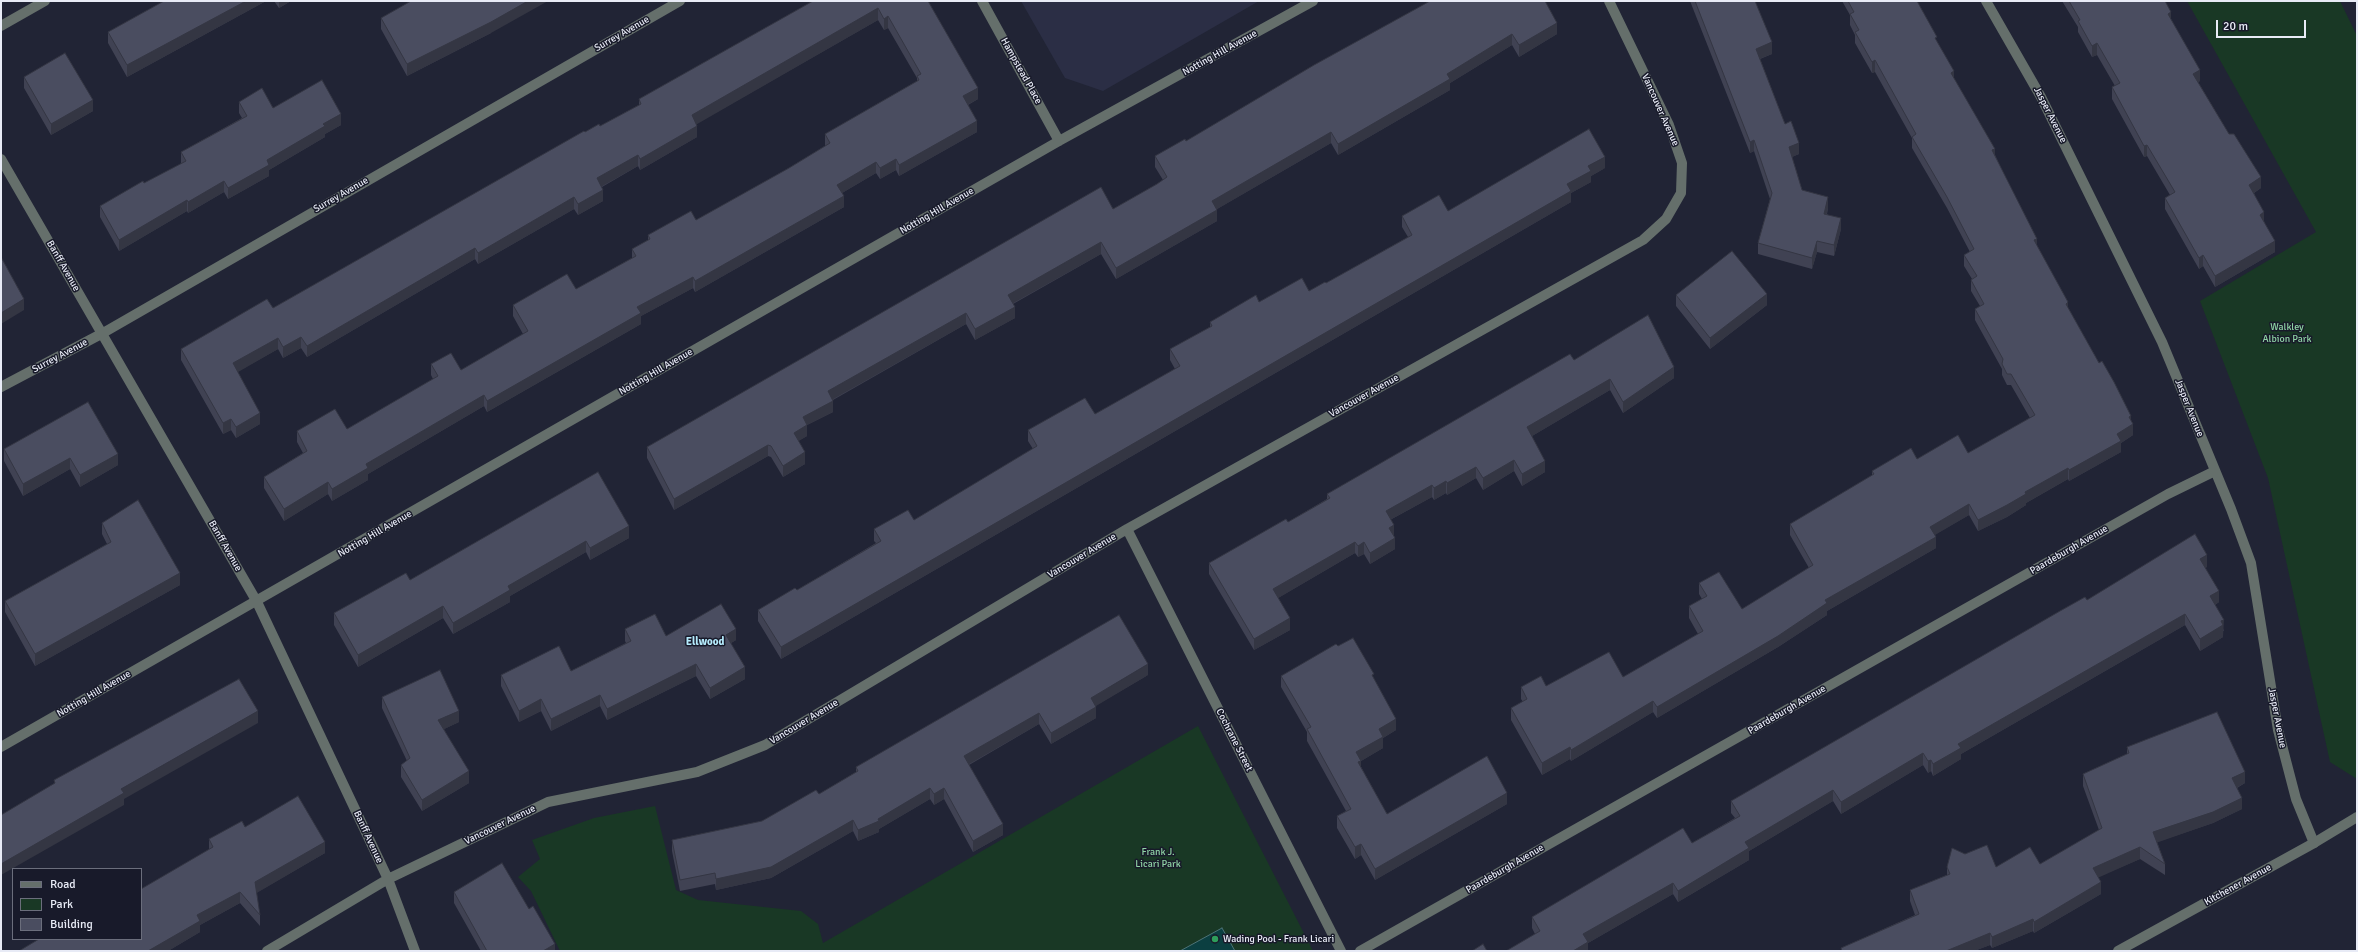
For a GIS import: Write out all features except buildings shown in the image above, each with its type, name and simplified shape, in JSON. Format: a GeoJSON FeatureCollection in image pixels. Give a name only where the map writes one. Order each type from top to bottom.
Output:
{"type":"FeatureCollection","features":[{"type":"Feature","properties":{"kind":"street"},"geometry":{"type":"LineString","coordinates":[[1,26],[45,1]]}},
{"type":"Feature","properties":{"kind":"street","name":"Surrey Avenue"},"geometry":{"type":"LineString","coordinates":[[1,387],[103,333],[680,1]]}},
{"type":"Feature","properties":{"kind":"street","name":"Hampstead Place"},"geometry":{"type":"LineString","coordinates":[[982,1],[1060,141]]}},
{"type":"Feature","properties":{"kind":"street","name":"Notting Hill Avenue"},"geometry":{"type":"LineString","coordinates":[[1,747],[257,602],[1060,141],[1313,1]]}},
{"type":"Feature","properties":{"kind":"street","name":"Vancouver Avenue"},"geometry":{"type":"LineString","coordinates":[[267,951],[388,879],[548,802],[697,772],[765,745],[1127,528],[1643,240],[1666,219],[1681,193],[1682,163],[1669,125],[1609,1]]}},
{"type":"Feature","properties":{"kind":"street","name":"Jasper Avenue"},"geometry":{"type":"LineString","coordinates":[[1986,1],[2041,97],[2162,342],[2251,563],[2278,730],[2296,799],[2314,843]]}},
{"type":"Feature","properties":{"kind":"street","name":"Banff Avenue"},"geometry":{"type":"LineString","coordinates":[[1,160],[103,333],[257,602],[388,879],[415,951]]}},
{"type":"Feature","properties":{"kind":"street","name":"Paardeburgh Avenue"},"geometry":{"type":"LineString","coordinates":[[1360,951],[2168,494],[2215,471]]}},
{"type":"Feature","properties":{"kind":"street","name":"Cochrane Street"},"geometry":{"type":"LineString","coordinates":[[1127,528],[1341,951]]}},
{"type":"Feature","properties":{"kind":"street","name":"Kitchener Avenue"},"geometry":{"type":"LineString","coordinates":[[2118,951],[2314,843],[2357,817]]}},
{"type":"Feature","properties":{"kind":"shaded area"},"geometry":{"type":"Polygon","coordinates":[[[1021,1],[1259,1],[1103,91],[1065,78],[1021,1]]]}},
{"type":"Feature","properties":{"kind":"shaded area","name":"Wading Pool - Frank Licari"},"geometry":{"type":"Polygon","coordinates":[[[1222,928],[1235,951],[1180,951],[1222,928]]]}},
{"type":"Feature","properties":{"kind":"green space","name":"Walkley Albion Park"},"geometry":{"type":"Polygon","coordinates":[[[2187,1],[2340,1],[2357,36],[2357,779],[2330,762],[2268,478],[2200,301],[2316,232],[2187,1]]]}},
{"type":"Feature","properties":{"kind":"green space","name":"Frank J. Licari Park"},"geometry":{"type":"Polygon","coordinates":[[[1198,726],[1313,951],[560,951],[531,891],[518,877],[540,859],[532,840],[594,818],[655,806],[676,890],[698,900],[801,911],[818,924],[823,943],[1198,726]]]}},
{"type":"Feature","properties":{"kind":"place","name":"Wading Pool - Frank Licari"},"geometry":{"type":"Point","coordinates":[1215,939]}},
{"type":"Feature","properties":{"kind":"district","name":"Ellwood"},"geometry":{"type":"Point","coordinates":[705,642]}}]}
